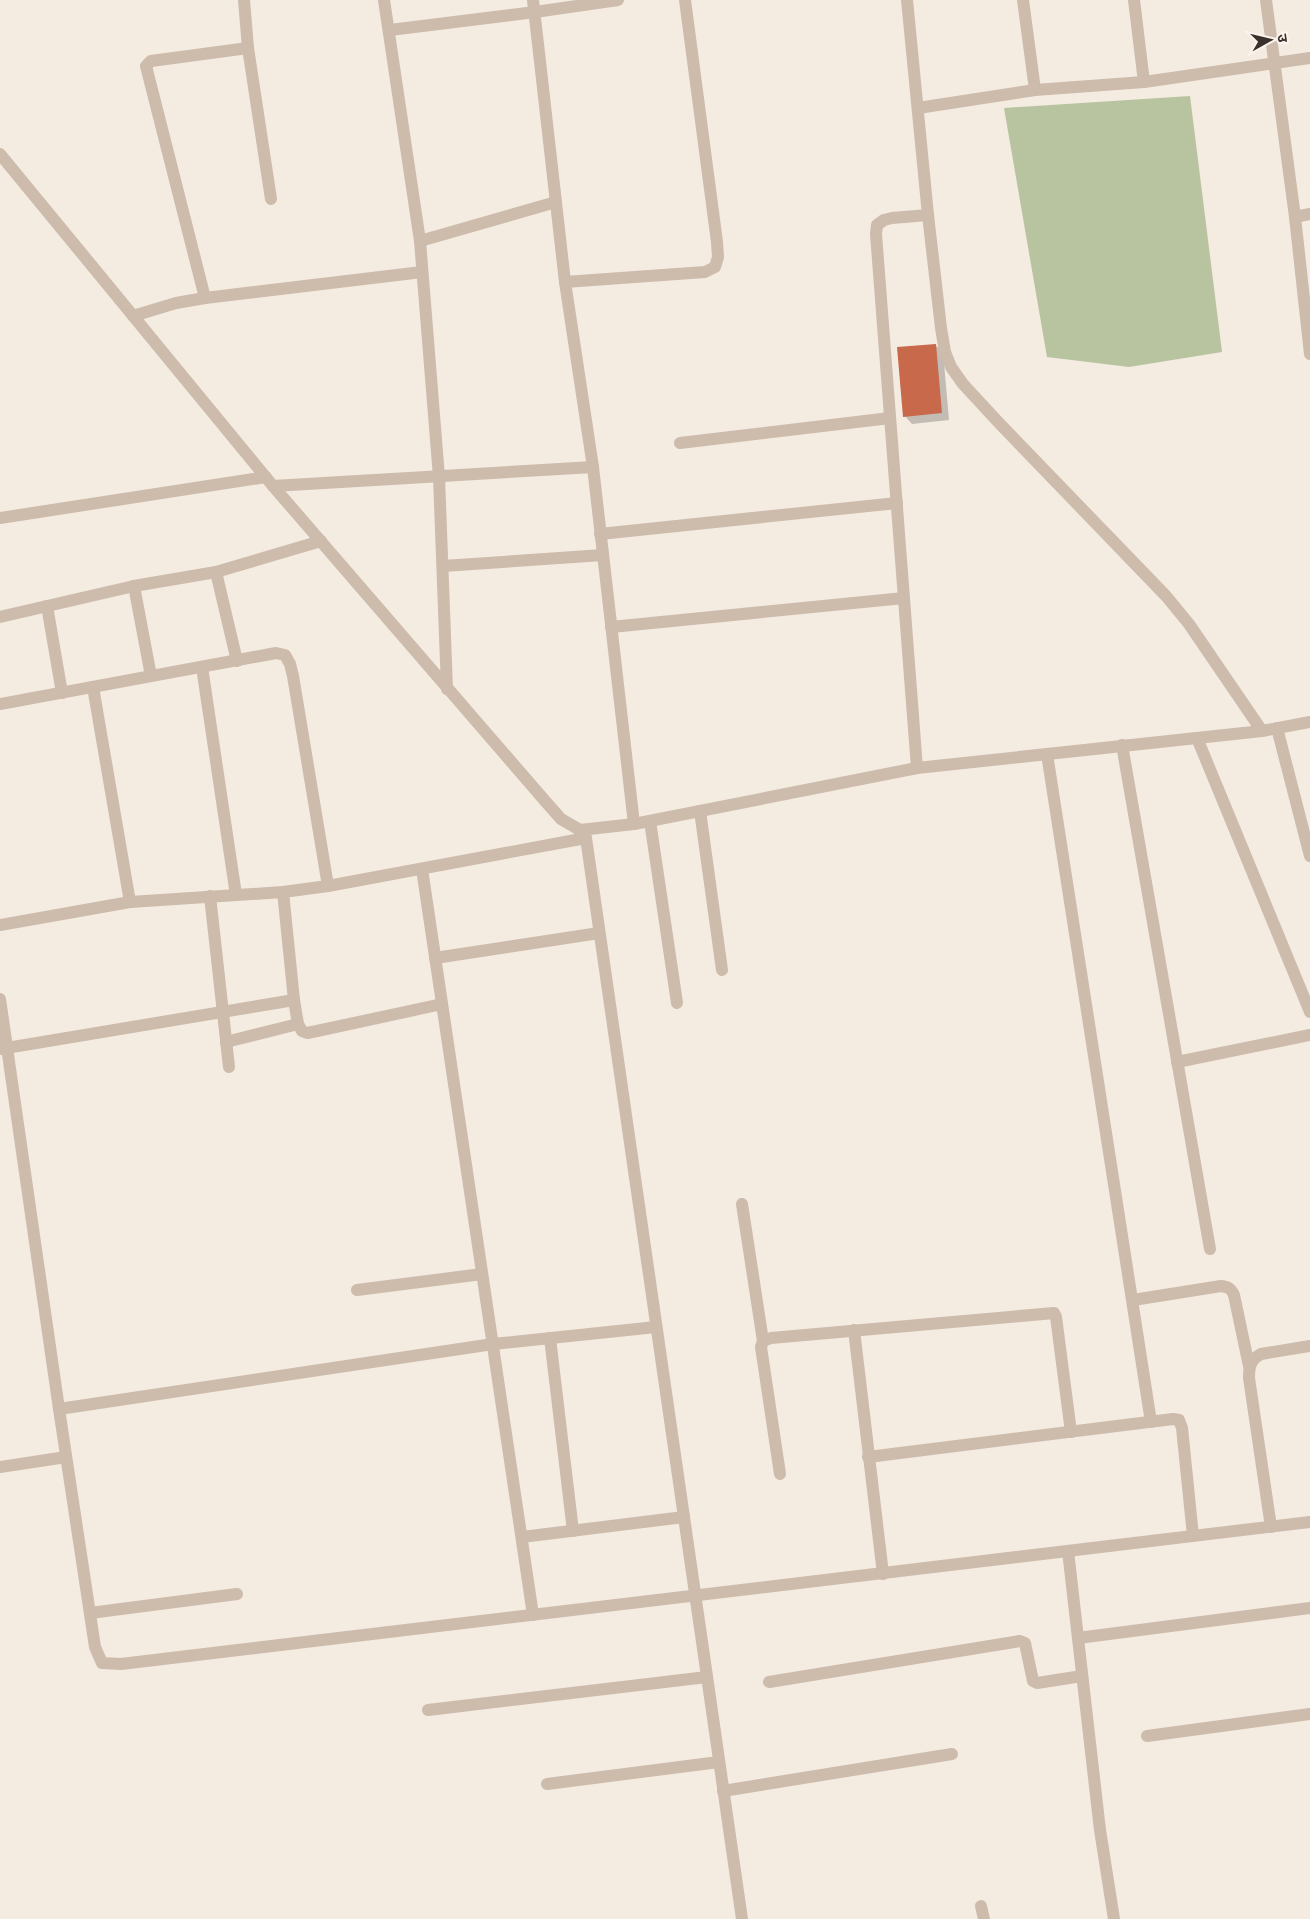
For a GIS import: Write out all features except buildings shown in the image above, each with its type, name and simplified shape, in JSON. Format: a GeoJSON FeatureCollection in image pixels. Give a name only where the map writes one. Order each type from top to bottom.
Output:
{"type":"FeatureCollection","features":[{"type":"Feature","properties":{"kind":"street"},"geometry":{"type":"LineString","coordinates":[[244,0],[248,48],[272,200]]}},
{"type":"Feature","properties":{"kind":"street"},"geometry":{"type":"LineString","coordinates":[[384,0],[390,30],[420,241],[439,477],[447,690]]}},
{"type":"Feature","properties":{"kind":"street"},"geometry":{"type":"LineString","coordinates":[[390,30],[534,6],[618,0]]}},
{"type":"Feature","properties":{"kind":"street"},"geometry":{"type":"LineString","coordinates":[[565,282],[705,272],[715,268],[718,257],[717,242],[685,0]]}},
{"type":"Feature","properties":{"kind":"street"},"geometry":{"type":"LineString","coordinates":[[907,0],[941,328],[945,352],[951,367],[963,384],[1166,596],[1189,624],[1262,731]]}},
{"type":"Feature","properties":{"kind":"street"},"geometry":{"type":"LineString","coordinates":[[1023,0],[1035,90]]}},
{"type":"Feature","properties":{"kind":"street"},"geometry":{"type":"LineString","coordinates":[[1134,0],[1144,82]]}},
{"type":"Feature","properties":{"kind":"street"},"geometry":{"type":"LineString","coordinates":[[1266,0],[1295,218],[1310,354]]}},
{"type":"Feature","properties":{"kind":"street"},"geometry":{"type":"LineString","coordinates":[[534,6],[565,282],[593,467],[634,824]]}},
{"type":"Feature","properties":{"kind":"street"},"geometry":{"type":"LineString","coordinates":[[204,298],[146,73],[146,66],[151,61],[248,48]]}},
{"type":"Feature","properties":{"kind":"street"},"geometry":{"type":"LineString","coordinates":[[918,108],[1035,90],[1144,82],[1275,65],[1310,58]]}},
{"type":"Feature","properties":{"kind":"street"},"geometry":{"type":"LineString","coordinates":[[0,154],[269,481],[447,690],[556,814],[583,834],[742,1919]]}},
{"type":"Feature","properties":{"kind":"street"},"geometry":{"type":"LineString","coordinates":[[420,241],[556,202]]}},
{"type":"Feature","properties":{"kind":"street"},"geometry":{"type":"LineString","coordinates":[[918,768],[876,234],[877,225],[884,220],[928,214]]}},
{"type":"Feature","properties":{"kind":"street"},"geometry":{"type":"LineString","coordinates":[[1295,218],[1310,214]]}},
{"type":"Feature","properties":{"kind":"street"},"geometry":{"type":"LineString","coordinates":[[133,316],[176,303],[204,298],[422,272]]}},
{"type":"Feature","properties":{"kind":"street"},"geometry":{"type":"LineString","coordinates":[[680,443],[890,418]]}},
{"type":"Feature","properties":{"kind":"street"},"geometry":{"type":"LineString","coordinates":[[0,518],[269,481],[439,477],[593,467]]}},
{"type":"Feature","properties":{"kind":"street"},"geometry":{"type":"LineString","coordinates":[[600,534],[897,503]]}},
{"type":"Feature","properties":{"kind":"street"},"geometry":{"type":"LineString","coordinates":[[0,617],[134,586],[216,572],[321,541]]}},
{"type":"Feature","properties":{"kind":"street"},"geometry":{"type":"LineString","coordinates":[[443,566],[603,555]]}},
{"type":"Feature","properties":{"kind":"street"},"geometry":{"type":"LineString","coordinates":[[216,572],[237,661]]}},
{"type":"Feature","properties":{"kind":"street"},"geometry":{"type":"LineString","coordinates":[[134,586],[151,676]]}},
{"type":"Feature","properties":{"kind":"street"},"geometry":{"type":"LineString","coordinates":[[611,627],[904,598]]}},
{"type":"Feature","properties":{"kind":"street"},"geometry":{"type":"LineString","coordinates":[[47,606],[62,692]]}},
{"type":"Feature","properties":{"kind":"street"},"geometry":{"type":"LineString","coordinates":[[0,704],[276,653],[285,655],[290,664],[328,886]]}},
{"type":"Feature","properties":{"kind":"street"},"geometry":{"type":"LineString","coordinates":[[202,667],[236,895]]}},
{"type":"Feature","properties":{"kind":"street"},"geometry":{"type":"LineString","coordinates":[[93,687],[130,902]]}},
{"type":"Feature","properties":{"kind":"street"},"geometry":{"type":"LineString","coordinates":[[0,925],[130,902],[283,892],[328,886],[422,869],[583,834],[918,768],[1262,731],[1310,722]]}},
{"type":"Feature","properties":{"kind":"street"},"geometry":{"type":"LineString","coordinates":[[1278,728],[1310,856]]}},
{"type":"Feature","properties":{"kind":"street"},"geometry":{"type":"LineString","coordinates":[[1197,738],[1310,1009]]}},
{"type":"Feature","properties":{"kind":"street"},"geometry":{"type":"LineString","coordinates":[[1122,745],[1210,1249]]}},
{"type":"Feature","properties":{"kind":"street"},"geometry":{"type":"LineString","coordinates":[[1047,754],[1151,1422]]}},
{"type":"Feature","properties":{"kind":"street"},"geometry":{"type":"LineString","coordinates":[[700,811],[722,970]]}},
{"type":"Feature","properties":{"kind":"street"},"geometry":{"type":"LineString","coordinates":[[650,821],[676,1003]]}},
{"type":"Feature","properties":{"kind":"street"},"geometry":{"type":"LineString","coordinates":[[422,869],[533,1615]]}},
{"type":"Feature","properties":{"kind":"street"},"geometry":{"type":"LineString","coordinates":[[283,892],[294,1000],[298,1024],[302,1031],[307,1032],[442,1004]]}},
{"type":"Feature","properties":{"kind":"street"},"geometry":{"type":"LineString","coordinates":[[210,896],[229,1067]]}},
{"type":"Feature","properties":{"kind":"street"},"geometry":{"type":"LineString","coordinates":[[435,958],[599,934]]}},
{"type":"Feature","properties":{"kind":"street"},"geometry":{"type":"LineString","coordinates":[[0,999],[3,1048],[90,1613],[96,1647],[102,1663],[110,1664],[533,1615],[1310,1522]]}},
{"type":"Feature","properties":{"kind":"street"},"geometry":{"type":"LineString","coordinates":[[3,1048],[294,1000]]}},
{"type":"Feature","properties":{"kind":"street"},"geometry":{"type":"LineString","coordinates":[[226,1042],[298,1024]]}},
{"type":"Feature","properties":{"kind":"street"},"geometry":{"type":"LineString","coordinates":[[1177,1062],[1310,1035]]}},
{"type":"Feature","properties":{"kind":"street"},"geometry":{"type":"LineString","coordinates":[[742,1204],[780,1474]]}},
{"type":"Feature","properties":{"kind":"street"},"geometry":{"type":"LineString","coordinates":[[357,1290],[482,1274]]}},
{"type":"Feature","properties":{"kind":"street"},"geometry":{"type":"LineString","coordinates":[[1133,1300],[1227,1286],[1232,1289],[1249,1366],[1249,1378],[1271,1527]]}},
{"type":"Feature","properties":{"kind":"street"},"geometry":{"type":"LineString","coordinates":[[762,1341],[771,1338],[854,1330],[1054,1313],[1071,1432]]}},
{"type":"Feature","properties":{"kind":"street"},"geometry":{"type":"LineString","coordinates":[[59,1409],[493,1344],[656,1327]]}},
{"type":"Feature","properties":{"kind":"street"},"geometry":{"type":"LineString","coordinates":[[854,1330],[883,1574]]}},
{"type":"Feature","properties":{"kind":"street"},"geometry":{"type":"LineString","coordinates":[[550,1338],[573,1531]]}},
{"type":"Feature","properties":{"kind":"street"},"geometry":{"type":"LineString","coordinates":[[1249,1366],[1254,1358],[1260,1354],[1310,1346]]}},
{"type":"Feature","properties":{"kind":"street"},"geometry":{"type":"LineString","coordinates":[[868,1457],[1173,1419],[1179,1420],[1182,1423],[1193,1536]]}},
{"type":"Feature","properties":{"kind":"street"},"geometry":{"type":"LineString","coordinates":[[0,1467],[66,1457]]}},
{"type":"Feature","properties":{"kind":"street"},"geometry":{"type":"LineString","coordinates":[[522,1537],[684,1518]]}},
{"type":"Feature","properties":{"kind":"street"},"geometry":{"type":"LineString","coordinates":[[1068,1551],[1100,1830],[1114,1919]]}},
{"type":"Feature","properties":{"kind":"street"},"geometry":{"type":"LineString","coordinates":[[90,1613],[237,1594]]}},
{"type":"Feature","properties":{"kind":"street"},"geometry":{"type":"LineString","coordinates":[[1078,1638],[1310,1608]]}},
{"type":"Feature","properties":{"kind":"street"},"geometry":{"type":"LineString","coordinates":[[769,1682],[1020,1641],[1025,1643],[1027,1648],[1032,1681],[1037,1683],[1082,1676]]}},
{"type":"Feature","properties":{"kind":"street"},"geometry":{"type":"LineString","coordinates":[[428,1710],[707,1677]]}},
{"type":"Feature","properties":{"kind":"street"},"geometry":{"type":"LineString","coordinates":[[1147,1736],[1310,1714]]}},
{"type":"Feature","properties":{"kind":"street"},"geometry":{"type":"LineString","coordinates":[[723,1791],[952,1754]]}},
{"type":"Feature","properties":{"kind":"street"},"geometry":{"type":"LineString","coordinates":[[547,1784],[719,1762]]}},
{"type":"Feature","properties":{"kind":"green space"},"geometry":{"type":"Polygon","coordinates":[[[1190,96],[1222,352],[1129,367],[1047,357],[1004,108],[1190,96]]]}}]}
